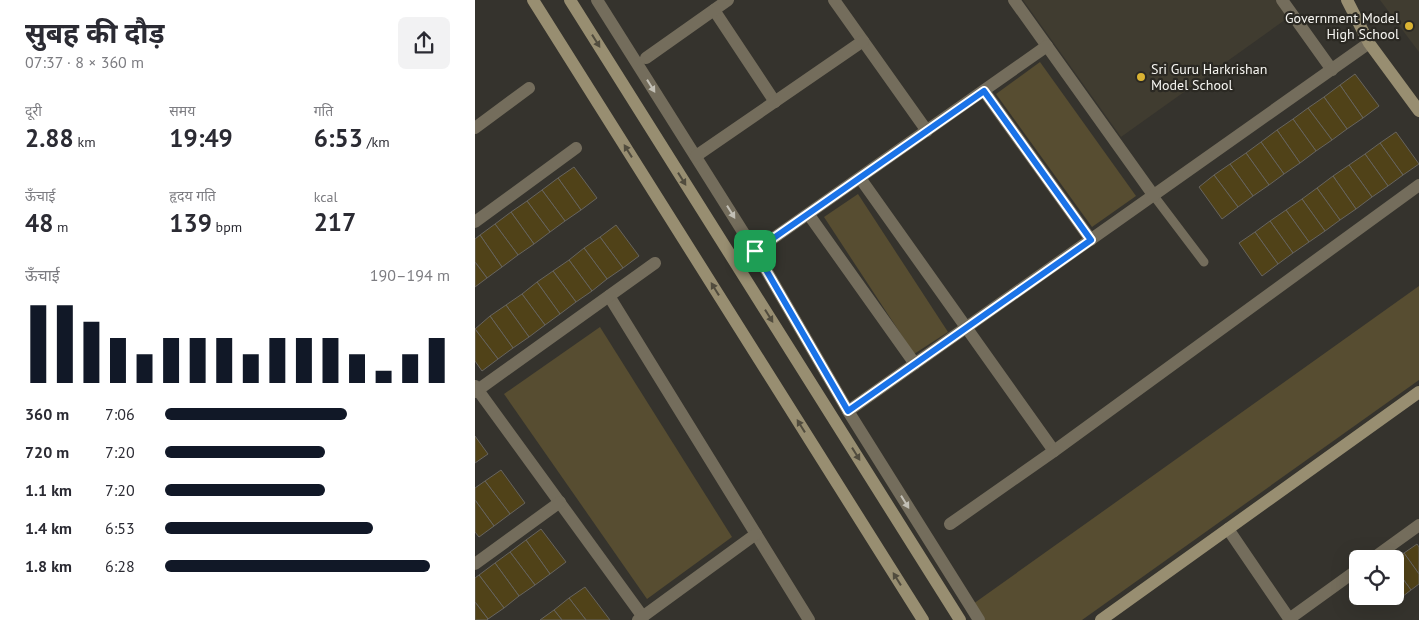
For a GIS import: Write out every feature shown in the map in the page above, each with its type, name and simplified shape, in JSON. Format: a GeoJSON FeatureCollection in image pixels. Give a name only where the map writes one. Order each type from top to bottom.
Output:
{"type":"FeatureCollection","features":[{"type":"Feature","properties":{"kind":"main road"},"geometry":{"type":"LineString","coordinates":[[533,0],[923,620]]}},
{"type":"Feature","properties":{"kind":"main road"},"geometry":{"type":"LineString","coordinates":[[570,0],[961,620]]}},
{"type":"Feature","properties":{"kind":"main road"},"geometry":{"type":"LineString","coordinates":[[1347,0],[1369,44],[1416,102]]}},
{"type":"Feature","properties":{"kind":"main road"},"geometry":{"type":"LineString","coordinates":[[1106,619],[1419,392]]}},
{"type":"Feature","properties":{"kind":"street"},"geometry":{"type":"LineString","coordinates":[[597,0],[755,251],[848,411],[979,620]]}},
{"type":"Feature","properties":{"kind":"street"},"geometry":{"type":"LineString","coordinates":[[647,58],[728,0]]}},
{"type":"Feature","properties":{"kind":"street"},"geometry":{"type":"LineString","coordinates":[[834,0],[927,131]]}},
{"type":"Feature","properties":{"kind":"street"},"geometry":{"type":"LineString","coordinates":[[1014,0],[1154,196]]}},
{"type":"Feature","properties":{"kind":"street"},"geometry":{"type":"LineString","coordinates":[[1282,0],[1332,70]]}},
{"type":"Feature","properties":{"kind":"street"},"geometry":{"type":"LineString","coordinates":[[714,10],[775,102]]}},
{"type":"Feature","properties":{"kind":"street"},"geometry":{"type":"LineString","coordinates":[[696,156],[863,41]]}},
{"type":"Feature","properties":{"kind":"street"},"geometry":{"type":"LineString","coordinates":[[848,411],[1369,44]]}},
{"type":"Feature","properties":{"kind":"street"},"geometry":{"type":"LineString","coordinates":[[755,251],[1047,46]]}},
{"type":"Feature","properties":{"kind":"street"},"geometry":{"type":"LineString","coordinates":[[475,128],[529,88]]}},
{"type":"Feature","properties":{"kind":"street"},"geometry":{"type":"LineString","coordinates":[[984,91],[1091,240]]}},
{"type":"Feature","properties":{"kind":"street"},"geometry":{"type":"LineString","coordinates":[[475,222],[576,148]]}},
{"type":"Feature","properties":{"kind":"street"},"geometry":{"type":"LineString","coordinates":[[860,178],[1054,451]]}},
{"type":"Feature","properties":{"kind":"street"},"geometry":{"type":"LineString","coordinates":[[950,524],[1054,451],[1419,184]]}},
{"type":"Feature","properties":{"kind":"street"},"geometry":{"type":"LineString","coordinates":[[809,214],[915,364]]}},
{"type":"Feature","properties":{"kind":"street"},"geometry":{"type":"LineString","coordinates":[[655,263],[476,389],[560,502],[641,618],[756,534]]}},
{"type":"Feature","properties":{"kind":"street"},"geometry":{"type":"LineString","coordinates":[[609,296],[809,620]]}},
{"type":"Feature","properties":{"kind":"street"},"geometry":{"type":"LineString","coordinates":[[475,564],[560,502]]}},
{"type":"Feature","properties":{"kind":"street"},"geometry":{"type":"LineString","coordinates":[[1384,550],[1419,525]]}},
{"type":"Feature","properties":{"kind":"street"},"geometry":{"type":"LineString","coordinates":[[1228,529],[1290,620],[1349,576]]}},
{"type":"Feature","properties":{"kind":"lane"},"geometry":{"type":"LineString","coordinates":[[1154,196],[1204,262]]}},
{"type":"Feature","properties":{"kind":"shaded area","name":"Sri Guru Harkrishan Model School"},"geometry":{"type":"Polygon","coordinates":[[[1023,0],[1276,0],[1289,17],[1121,137],[1023,0]]]}},
{"type":"Feature","properties":{"kind":"shaded area","name":"Government Model High School"},"geometry":{"type":"Polygon","coordinates":[[[1380,0],[1419,0],[1419,52],[1380,0]]]}},
{"type":"Feature","properties":{"kind":"shaded area"},"geometry":{"type":"Polygon","coordinates":[[[1040,62],[1136,196],[1092,227],[996,94],[1040,62]]]}},
{"type":"Feature","properties":{"kind":"shaded area"},"geometry":{"type":"Polygon","coordinates":[[[858,194],[948,332],[914,354],[824,217],[858,194]]]}},
{"type":"Feature","properties":{"kind":"shaded area"},"geometry":{"type":"Polygon","coordinates":[[[1419,286],[1419,380],[1082,620],[974,620],[966,609],[1419,286]]]}},
{"type":"Feature","properties":{"kind":"shaded area"},"geometry":{"type":"Polygon","coordinates":[[[600,327],[732,537],[647,599],[504,394],[600,327]]]}},
{"type":"Feature","properties":{"kind":"building"},"geometry":{"type":"Polygon","coordinates":[[[1355,74],[1379,106],[1363,118],[1340,85],[1355,74]]]}},
{"type":"Feature","properties":{"kind":"building"},"geometry":{"type":"Polygon","coordinates":[[[1340,85],[1363,118],[1347,129],[1324,97],[1340,85]]]}},
{"type":"Feature","properties":{"kind":"building"},"geometry":{"type":"Polygon","coordinates":[[[1324,97],[1347,129],[1332,140],[1308,108],[1324,97]]]}},
{"type":"Feature","properties":{"kind":"building"},"geometry":{"type":"Polygon","coordinates":[[[1308,108],[1332,140],[1316,151],[1293,119],[1308,108]]]}},
{"type":"Feature","properties":{"kind":"building"},"geometry":{"type":"Polygon","coordinates":[[[1293,119],[1316,151],[1300,163],[1277,130],[1293,119]]]}},
{"type":"Feature","properties":{"kind":"building"},"geometry":{"type":"Polygon","coordinates":[[[1277,130],[1300,163],[1284,174],[1261,142],[1277,130]]]}},
{"type":"Feature","properties":{"kind":"building"},"geometry":{"type":"Polygon","coordinates":[[[1396,132],[1419,164],[1403,175],[1380,143],[1396,132]]]}},
{"type":"Feature","properties":{"kind":"building"},"geometry":{"type":"Polygon","coordinates":[[[1261,142],[1284,174],[1269,185],[1246,153],[1261,142]]]}},
{"type":"Feature","properties":{"kind":"building"},"geometry":{"type":"Polygon","coordinates":[[[1380,143],[1403,175],[1388,186],[1365,154],[1380,143]]]}},
{"type":"Feature","properties":{"kind":"building"},"geometry":{"type":"Polygon","coordinates":[[[1246,153],[1269,185],[1253,196],[1230,164],[1246,153]]]}},
{"type":"Feature","properties":{"kind":"building"},"geometry":{"type":"Polygon","coordinates":[[[1365,154],[1388,186],[1372,197],[1349,165],[1365,154]]]}},
{"type":"Feature","properties":{"kind":"building"},"geometry":{"type":"Polygon","coordinates":[[[1230,164],[1253,196],[1238,207],[1214,175],[1230,164]]]}},
{"type":"Feature","properties":{"kind":"building"},"geometry":{"type":"Polygon","coordinates":[[[1349,165],[1372,197],[1356,209],[1333,176],[1349,165]]]}},
{"type":"Feature","properties":{"kind":"building"},"geometry":{"type":"Polygon","coordinates":[[[574,167],[597,198],[581,210],[558,178],[574,167]]]}},
{"type":"Feature","properties":{"kind":"building"},"geometry":{"type":"Polygon","coordinates":[[[1214,175],[1238,207],[1222,219],[1199,187],[1214,175]]]}},
{"type":"Feature","properties":{"kind":"building"},"geometry":{"type":"Polygon","coordinates":[[[1333,176],[1356,209],[1340,220],[1317,188],[1333,176]]]}},
{"type":"Feature","properties":{"kind":"building"},"geometry":{"type":"Polygon","coordinates":[[[558,178],[581,210],[565,221],[542,190],[558,178]]]}},
{"type":"Feature","properties":{"kind":"building"},"geometry":{"type":"Polygon","coordinates":[[[1317,188],[1340,220],[1325,231],[1302,199],[1317,188]]]}},
{"type":"Feature","properties":{"kind":"building"},"geometry":{"type":"Polygon","coordinates":[[[542,190],[565,221],[550,232],[527,201],[542,190]]]}},
{"type":"Feature","properties":{"kind":"building"},"geometry":{"type":"Polygon","coordinates":[[[1302,199],[1325,231],[1309,242],[1286,210],[1302,199]]]}},
{"type":"Feature","properties":{"kind":"building"},"geometry":{"type":"Polygon","coordinates":[[[527,201],[550,232],[534,244],[511,212],[527,201]]]}},
{"type":"Feature","properties":{"kind":"building"},"geometry":{"type":"Polygon","coordinates":[[[1286,210],[1309,242],[1293,253],[1270,221],[1286,210]]]}},
{"type":"Feature","properties":{"kind":"building"},"geometry":{"type":"Polygon","coordinates":[[[511,212],[534,244],[518,255],[495,224],[511,212]]]}},
{"type":"Feature","properties":{"kind":"building"},"geometry":{"type":"Polygon","coordinates":[[[1270,221],[1293,253],[1278,264],[1255,232],[1270,221]]]}},
{"type":"Feature","properties":{"kind":"building"},"geometry":{"type":"Polygon","coordinates":[[[495,224],[518,255],[502,267],[480,235],[495,224]]]}},
{"type":"Feature","properties":{"kind":"building"},"geometry":{"type":"Polygon","coordinates":[[[616,225],[639,256],[623,268],[600,237],[616,225]]]}},
{"type":"Feature","properties":{"kind":"building"},"geometry":{"type":"Polygon","coordinates":[[[1255,232],[1278,264],[1262,276],[1239,243],[1255,232]]]}},
{"type":"Feature","properties":{"kind":"building"},"geometry":{"type":"Polygon","coordinates":[[[480,235],[502,267],[487,278],[475,262],[475,239],[480,235]]]}},
{"type":"Feature","properties":{"kind":"building"},"geometry":{"type":"Polygon","coordinates":[[[600,237],[623,268],[607,279],[584,248],[600,237]]]}},
{"type":"Feature","properties":{"kind":"building"},"geometry":{"type":"Polygon","coordinates":[[[584,248],[607,279],[592,291],[569,260],[584,248]]]}},
{"type":"Feature","properties":{"kind":"building"},"geometry":{"type":"Polygon","coordinates":[[[569,260],[592,291],[576,302],[553,271],[569,260]]]}},
{"type":"Feature","properties":{"kind":"building"},"geometry":{"type":"Polygon","coordinates":[[[475,262],[487,278],[475,287],[475,262]]]}},
{"type":"Feature","properties":{"kind":"building"},"geometry":{"type":"Polygon","coordinates":[[[553,271],[576,302],[560,314],[537,282],[553,271]]]}},
{"type":"Feature","properties":{"kind":"building"},"geometry":{"type":"Polygon","coordinates":[[[537,282],[560,314],[545,325],[522,294],[537,282]]]}},
{"type":"Feature","properties":{"kind":"building"},"geometry":{"type":"Polygon","coordinates":[[[522,294],[545,325],[529,337],[506,305],[522,294]]]}},
{"type":"Feature","properties":{"kind":"building"},"geometry":{"type":"Polygon","coordinates":[[[506,305],[529,337],[513,348],[490,316],[506,305]]]}},
{"type":"Feature","properties":{"kind":"building"},"geometry":{"type":"Polygon","coordinates":[[[490,316],[513,348],[498,359],[475,329],[490,316]]]}},
{"type":"Feature","properties":{"kind":"building"},"geometry":{"type":"Polygon","coordinates":[[[475,329],[498,359],[482,371],[475,361],[475,329]]]}},
{"type":"Feature","properties":{"kind":"building"},"geometry":{"type":"Polygon","coordinates":[[[475,436],[488,454],[475,463],[475,436]]]}},
{"type":"Feature","properties":{"kind":"building"},"geometry":{"type":"Polygon","coordinates":[[[501,470],[525,503],[510,514],[485,481],[501,470]]]}},
{"type":"Feature","properties":{"kind":"building"},"geometry":{"type":"Polygon","coordinates":[[[485,481],[510,514],[494,526],[475,500],[475,488],[485,481]]]}},
{"type":"Feature","properties":{"kind":"building"},"geometry":{"type":"Polygon","coordinates":[[[475,500],[494,526],[479,537],[475,532],[475,500]]]}},
{"type":"Feature","properties":{"kind":"building"},"geometry":{"type":"Polygon","coordinates":[[[541,529],[566,562],[550,574],[526,540],[541,529]]]}},
{"type":"Feature","properties":{"kind":"building"},"geometry":{"type":"Polygon","coordinates":[[[526,540],[550,574],[535,585],[510,552],[526,540]]]}},
{"type":"Feature","properties":{"kind":"building"},"geometry":{"type":"Polygon","coordinates":[[[1417,544],[1419,547],[1419,574],[1404,553],[1417,544]]]}},
{"type":"Feature","properties":{"kind":"building"},"geometry":{"type":"Polygon","coordinates":[[[510,552],[535,585],[519,596],[495,563],[510,552]]]}},
{"type":"Feature","properties":{"kind":"building"},"geometry":{"type":"Polygon","coordinates":[[[1404,553],[1419,574],[1419,584],[1411,590],[1404,580],[1404,553]]]}},
{"type":"Feature","properties":{"kind":"building"},"geometry":{"type":"Polygon","coordinates":[[[495,563],[519,596],[504,608],[479,575],[495,563]]]}},
{"type":"Feature","properties":{"kind":"building"},"geometry":{"type":"Polygon","coordinates":[[[479,575],[504,608],[488,619],[475,602],[475,578],[479,575]]]}},
{"type":"Feature","properties":{"kind":"building"},"geometry":{"type":"Polygon","coordinates":[[[1404,580],[1411,590],[1404,595],[1404,580]]]}},
{"type":"Feature","properties":{"kind":"building"},"geometry":{"type":"Polygon","coordinates":[[[585,587],[610,620],[586,620],[569,598],[585,587]]]}},
{"type":"Feature","properties":{"kind":"building"},"geometry":{"type":"Polygon","coordinates":[[[569,598],[586,620],[562,620],[554,610],[569,598]]]}},
{"type":"Feature","properties":{"kind":"building"},"geometry":{"type":"Polygon","coordinates":[[[475,602],[488,619],[487,620],[475,620],[475,602]]]}},
{"type":"Feature","properties":{"kind":"building"},"geometry":{"type":"Polygon","coordinates":[[[554,610],[562,620],[540,620],[554,610]]]}},
{"type":"Feature","properties":{"kind":"place","name":"Government Model High School"},"geometry":{"type":"Point","coordinates":[1409,26]}},
{"type":"Feature","properties":{"kind":"place","name":"Sri Guru Harkrishan Model School"},"geometry":{"type":"Point","coordinates":[1141,77]}},
{"type":"Feature","properties":{"kind":"route"},"geometry":{"type":"LineString","coordinates":[[984,91],[1091,240],[848,411],[755,251],[984,91]]}}]}
